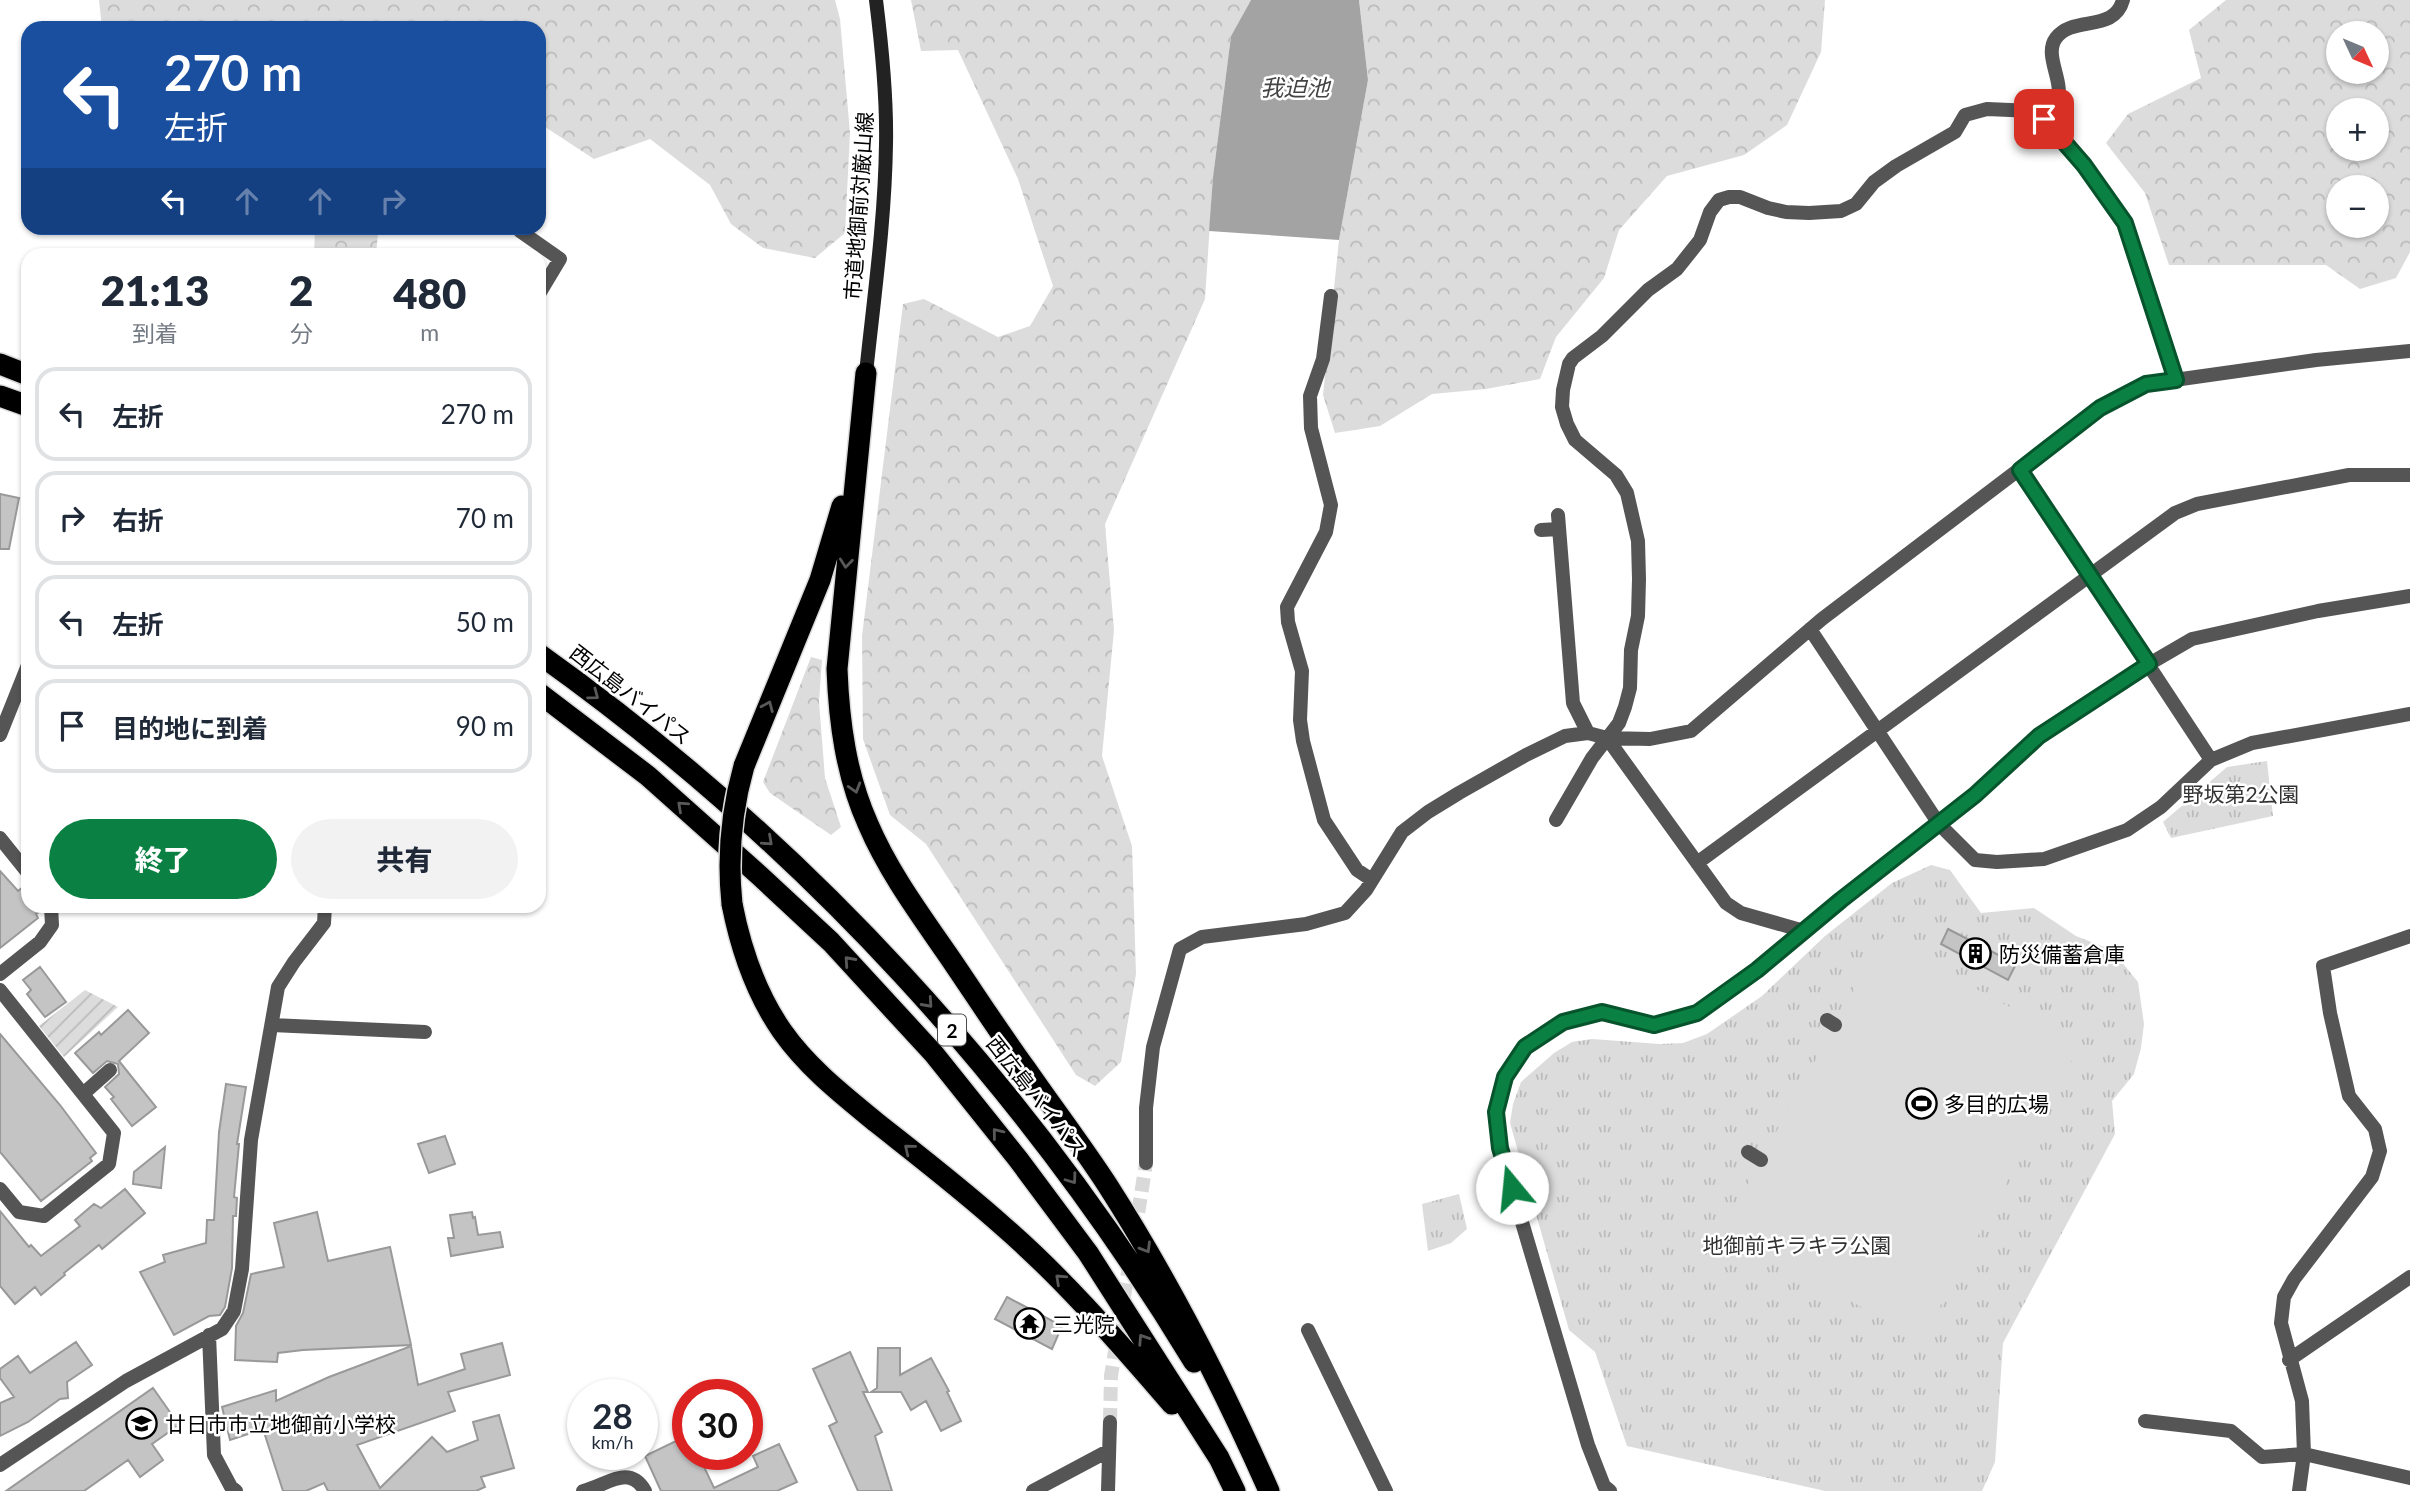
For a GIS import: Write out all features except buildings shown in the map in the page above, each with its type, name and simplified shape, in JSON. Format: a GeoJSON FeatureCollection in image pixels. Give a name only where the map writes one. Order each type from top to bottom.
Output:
{"type":"FeatureCollection","features":[{"type":"Feature","properties":{"kind":"highway"},"geometry":{"type":"LineString","coordinates":[[0,364],[21,372]]}},
{"type":"Feature","properties":{"kind":"highway"},"geometry":{"type":"LineString","coordinates":[[866,373],[856,443],[820,580],[744,766],[736,793],[730,834],[729,876],[732,904],[745,958],[768,1008],[783,1032],[819,1074],[992,1216],[1074,1292],[1219,1458]]}},
{"type":"Feature","properties":{"kind":"highway"},"geometry":{"type":"LineString","coordinates":[[866,373],[837,669],[838,709],[854,786],[873,835],[895,877],[1081,1146],[1144,1245],[1212,1369],[1268,1491]]}},
{"type":"Feature","properties":{"kind":"highway"},"geometry":{"type":"LineString","coordinates":[[0,396],[21,404]]}},
{"type":"Feature","properties":{"kind":"highway","name":"西広島バイパス"},"geometry":{"type":"LineString","coordinates":[[546,659],[672,757],[776,848],[875,945],[968,1048],[1054,1156],[1135,1268],[1208,1385],[1268,1491]]}},
{"type":"Feature","properties":{"kind":"highway","name":"2"},"geometry":{"type":"LineString","coordinates":[[546,698],[648,776],[780,895],[831,942],[934,1054],[1018,1159],[1088,1253],[1219,1458],[1236,1491]]}},
{"type":"Feature","properties":{"kind":"street","name":"市道地御前対厳山線"},"geometry":{"type":"LineString","coordinates":[[866,373],[886,143],[884,65],[876,0]]}},
{"type":"Feature","properties":{"kind":"street"},"geometry":{"type":"LineString","coordinates":[[2044,119],[2057,101],[2058,83],[2052,51],[2054,40],[2062,31],[2110,19],[2123,0]]}},
{"type":"Feature","properties":{"kind":"street"},"geometry":{"type":"LineString","coordinates":[[1556,820],[1592,758],[1619,723],[1630,688],[1631,650],[1638,616],[1639,541],[1627,493],[1616,475],[1575,440],[1567,424],[1562,407],[1569,364],[1602,336],[1648,290],[1677,269],[1700,240],[1710,212],[1719,201],[1740,197],[1786,212],[1841,211],[1856,204],[1874,182],[1896,166],[1955,132],[1965,115],[1987,109],[2033,111],[2044,119],[2084,165],[2125,223],[2176,380]]}},
{"type":"Feature","properties":{"kind":"street"},"geometry":{"type":"LineString","coordinates":[[526,235],[544,248]]}},
{"type":"Feature","properties":{"kind":"street"},"geometry":{"type":"LineString","coordinates":[[546,249],[560,259],[546,282]]}},
{"type":"Feature","properties":{"kind":"street"},"geometry":{"type":"LineString","coordinates":[[1331,296],[1323,359],[1310,396],[1311,428],[1331,505],[1326,532],[1287,607],[1302,671],[1300,720],[1303,741],[1324,820],[1357,870],[1372,880]]}},
{"type":"Feature","properties":{"kind":"street"},"geometry":{"type":"LineString","coordinates":[[1146,1163],[1146,1108],[1153,1047],[1180,948],[1202,937],[1306,923],[1345,913],[1366,890],[1402,832],[1428,812],[1526,755],[1565,736],[1588,733],[1607,738],[1650,739],[1691,731],[1810,629],[2100,408],[2146,384],[2316,360],[2410,351]]}},
{"type":"Feature","properties":{"kind":"street"},"geometry":{"type":"LineString","coordinates":[[2020,470],[2211,760]]}},
{"type":"Feature","properties":{"kind":"street"},"geometry":{"type":"LineString","coordinates":[[1697,863],[2175,513],[2197,504],[2349,475],[2410,475]]}},
{"type":"Feature","properties":{"kind":"street"},"geometry":{"type":"LineString","coordinates":[[1541,530],[1559,522],[1573,703],[1588,733]]}},
{"type":"Feature","properties":{"kind":"street"},"geometry":{"type":"LineString","coordinates":[[1610,1491],[1604,1486],[1588,1445],[1500,1148],[1496,1112],[1505,1077],[1525,1047],[1563,1022],[1602,1012],[1654,1025],[1697,1013],[1757,970],[1975,795],[2039,736],[2192,639],[2318,611],[2410,596]]}},
{"type":"Feature","properties":{"kind":"street"},"geometry":{"type":"LineString","coordinates":[[1810,629],[1939,824],[1975,860],[1997,862],[2044,859],[2127,830],[2161,807],[2211,760],[2252,743],[2410,715]]}},
{"type":"Feature","properties":{"kind":"street"},"geometry":{"type":"LineString","coordinates":[[0,734],[21,682]]}},
{"type":"Feature","properties":{"kind":"street"},"geometry":{"type":"LineString","coordinates":[[1607,738],[1726,903],[1741,914],[1804,931]]}},
{"type":"Feature","properties":{"kind":"street"},"geometry":{"type":"LineString","coordinates":[[0,838],[21,864]]}},
{"type":"Feature","properties":{"kind":"street"},"geometry":{"type":"LineString","coordinates":[[0,974],[40,942],[52,925],[51,913]]}},
{"type":"Feature","properties":{"kind":"street"},"geometry":{"type":"LineString","coordinates":[[0,1465],[126,1381],[222,1329],[234,1311],[242,1269],[251,1140],[278,987],[324,923],[325,913]]}},
{"type":"Feature","properties":{"kind":"street"},"geometry":{"type":"LineString","coordinates":[[2299,1491],[2304,1454],[2302,1401],[2281,1323],[2284,1297],[2294,1279],[2372,1177],[2380,1152],[2375,1129],[2349,1096],[2322,966],[2410,936]]}},
{"type":"Feature","properties":{"kind":"street"},"geometry":{"type":"LineString","coordinates":[[0,990],[114,1133],[109,1164],[44,1216],[19,1212],[0,1189]]}},
{"type":"Feature","properties":{"kind":"street"},"geometry":{"type":"LineString","coordinates":[[272,1025],[425,1032]]}},
{"type":"Feature","properties":{"kind":"street"},"geometry":{"type":"LineString","coordinates":[[83,1094],[110,1070]]}},
{"type":"Feature","properties":{"kind":"street"},"geometry":{"type":"LineString","coordinates":[[2289,1360],[2410,1277]]}},
{"type":"Feature","properties":{"kind":"street"},"geometry":{"type":"LineString","coordinates":[[1308,1330],[1386,1491]]}},
{"type":"Feature","properties":{"kind":"street"},"geometry":{"type":"LineString","coordinates":[[209,1335],[214,1455],[231,1487],[236,1491]]}},
{"type":"Feature","properties":{"kind":"street"},"geometry":{"type":"LineString","coordinates":[[2145,1421],[2231,1431],[2262,1457],[2304,1454],[2410,1478]]}},
{"type":"Feature","properties":{"kind":"street"},"geometry":{"type":"LineString","coordinates":[[1108,1491],[1110,1422]]}},
{"type":"Feature","properties":{"kind":"street"},"geometry":{"type":"LineString","coordinates":[[1033,1491],[1108,1451]]}},
{"type":"Feature","properties":{"kind":"street"},"geometry":{"type":"LineString","coordinates":[[583,1491],[627,1476],[636,1479],[645,1491]]}},
{"type":"Feature","properties":{"kind":"green space"},"geometry":{"type":"Polygon","coordinates":[[[99,0],[835,0],[840,19],[850,133],[845,233],[815,258],[763,248],[731,224],[710,185],[650,139],[594,159],[546,128],[546,21],[101,21],[99,0]]]}},
{"type":"Feature","properties":{"kind":"green space"},"geometry":{"type":"Polygon","coordinates":[[[911,0],[1251,0],[1231,36],[1213,177],[1205,299],[1105,524],[1114,630],[1102,756],[1132,846],[1136,974],[1121,1062],[1095,1086],[1076,1075],[926,844],[890,815],[863,739],[862,636],[903,304],[924,299],[998,337],[1030,326],[1053,286],[1018,179],[958,50],[921,51],[911,0]]]}},
{"type":"Feature","properties":{"kind":"green space"},"geometry":{"type":"Polygon","coordinates":[[[1359,0],[1825,0],[1821,52],[1787,125],[1744,155],[1667,176],[1619,230],[1604,278],[1556,337],[1540,379],[1486,389],[1432,394],[1380,426],[1335,433],[1323,395],[1339,240],[1368,80],[1359,0]]]}},
{"type":"Feature","properties":{"kind":"green space"},"geometry":{"type":"Polygon","coordinates":[[[2226,0],[2410,0],[2410,252],[2396,278],[2360,289],[2326,265],[2169,265],[2145,193],[2106,143],[2128,114],[2201,78],[2189,30],[2226,0]]]}},
{"type":"Feature","properties":{"kind":"green space"},"geometry":{"type":"Polygon","coordinates":[[[315,235],[378,235],[377,248],[314,248],[315,235]]]}},
{"type":"Feature","properties":{"kind":"green space"},"geometry":{"type":"Polygon","coordinates":[[[811,657],[822,660],[819,702],[825,778],[841,827],[831,835],[770,793],[763,782],[811,657]]]}},
{"type":"Feature","properties":{"kind":"green space","name":"野坂第2公園"},"geometry":{"type":"Polygon","coordinates":[[[2267,761],[2273,816],[2171,838],[2163,822],[2227,767],[2267,761]]]}},
{"type":"Feature","properties":{"kind":"green space","name":"地御前キラキラ公園"},"geometry":{"type":"Polygon","coordinates":[[[1931,865],[1950,870],[1981,913],[2034,908],[2076,936],[2112,950],[2138,982],[2144,1024],[2134,1074],[2112,1101],[2115,1134],[2003,1343],[1995,1462],[1982,1491],[1825,1491],[1627,1446],[1595,1352],[1569,1330],[1510,1123],[1521,1082],[1554,1053],[1572,1042],[1592,1039],[1683,1043],[1707,1034],[1762,996],[1825,936],[1892,883],[1931,865]]]}},
{"type":"Feature","properties":{"kind":"green space","name":"多目的広場"},"geometry":{"type":"Polygon","coordinates":[[[1882,938],[2080,1045],[1922,1340],[1722,1231],[1882,938]]]}},
{"type":"Feature","properties":{"kind":"green space"},"geometry":{"type":"Polygon","coordinates":[[[85,990],[118,1007],[64,1057],[39,1026],[85,990]]]}},
{"type":"Feature","properties":{"kind":"green space"},"geometry":{"type":"Polygon","coordinates":[[[1459,1194],[1467,1229],[1451,1243],[1428,1251],[1422,1204],[1459,1194]]]}},
{"type":"Feature","properties":{"kind":"water","name":"我迫池"},"geometry":{"type":"Polygon","coordinates":[[[1251,0],[1359,0],[1368,80],[1339,240],[1209,231],[1231,36],[1251,0]]]}},
{"type":"Feature","properties":{"kind":"tunnel"},"geometry":{"type":"LineString","coordinates":[[1135,1233],[1146,1163]]}},
{"type":"Feature","properties":{"kind":"tunnel"},"geometry":{"type":"LineString","coordinates":[[1110,1422],[1111,1376],[1130,1260]]}},
{"type":"Feature","properties":{"kind":"place","name":"防災備蓄倉庫"},"geometry":{"type":"Point","coordinates":[1976,953]}},
{"type":"Feature","properties":{"kind":"place","name":"多目的広場"},"geometry":{"type":"Point","coordinates":[1921,1103]}},
{"type":"Feature","properties":{"kind":"place","name":"三光院"},"geometry":{"type":"Point","coordinates":[1029,1323]}},
{"type":"Feature","properties":{"kind":"place","name":"廿日市市立地御前小学校"},"geometry":{"type":"Point","coordinates":[142,1423]}},
{"type":"Feature","properties":{"kind":"route"},"geometry":{"type":"LineString","coordinates":[[1512,1188],[1500,1148],[1496,1112],[1505,1077],[1525,1047],[1563,1022],[1602,1012],[1654,1025],[1697,1013],[1757,970],[1975,795],[2039,736],[2149,664],[2020,470],[2100,408],[2146,384],[2176,380],[2125,223],[2084,165],[2044,119]]}}]}
